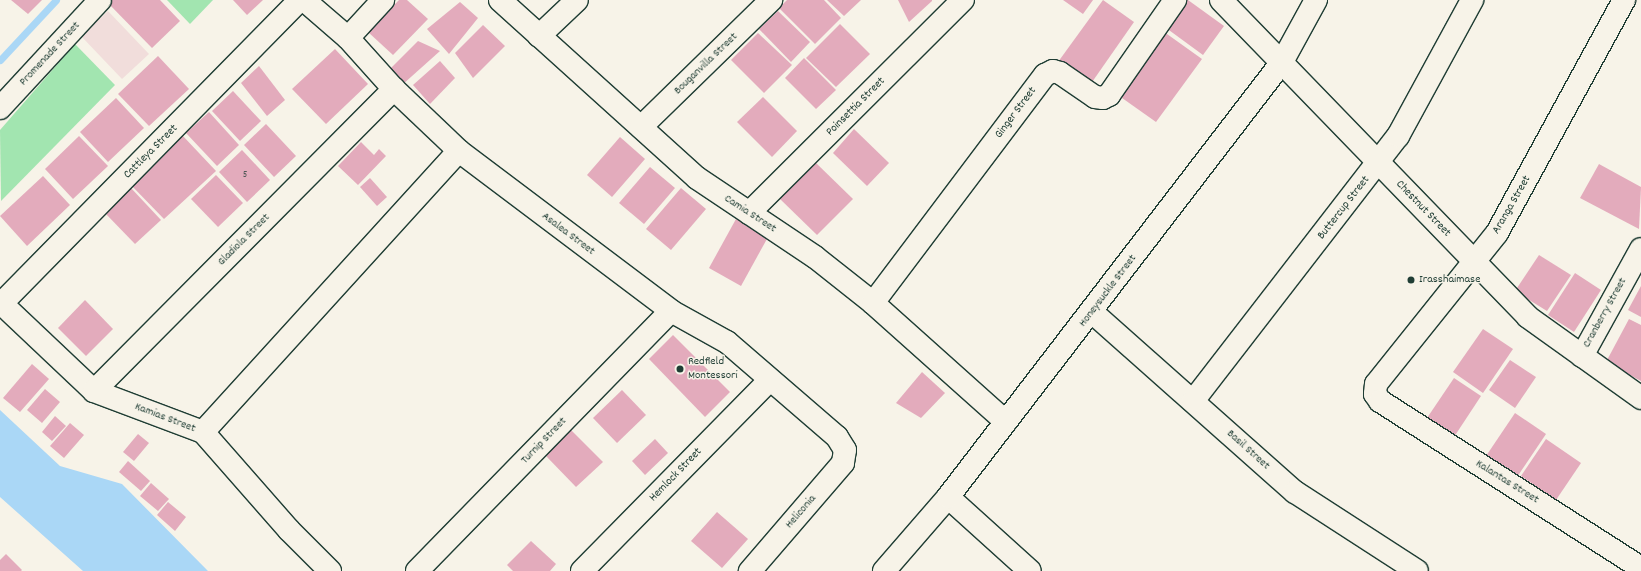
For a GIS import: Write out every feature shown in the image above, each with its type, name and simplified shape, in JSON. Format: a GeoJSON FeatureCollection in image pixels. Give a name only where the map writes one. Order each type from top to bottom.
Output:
{"type":"FeatureCollection","features":[{"type":"Feature","properties":{"kind":"street","name":"Promenade Street"},"geometry":{"type":"LineString","coordinates":[[0,108],[100,0]]}},
{"type":"Feature","properties":{"kind":"street","name":"Cattleya Street"},"geometry":{"type":"LineString","coordinates":[[1,303],[300,0]]}},
{"type":"Feature","properties":{"kind":"street","name":"Asalea Street"},"geometry":{"type":"LineString","coordinates":[[304,0],[348,38],[394,89],[459,151],[670,311],[728,342],[837,437],[845,450]]}},
{"type":"Feature","properties":{"kind":"street"},"geometry":{"type":"LineString","coordinates":[[348,38],[383,0]]}},
{"type":"Feature","properties":{"kind":"street","name":"Camia Street"},"geometry":{"type":"LineString","coordinates":[[500,0],[696,178],[815,257],[874,303],[1006,422]]}},
{"type":"Feature","properties":{"kind":"street"},"geometry":{"type":"LineString","coordinates":[[539,36],[577,0]]}},
{"type":"Feature","properties":{"kind":"street","name":"Bouganvilla Street"},"geometry":{"type":"LineString","coordinates":[[641,127],[771,0]]}},
{"type":"Feature","properties":{"kind":"street","name":"Poinsettia Street"},"geometry":{"type":"LineString","coordinates":[[748,213],[962,0]]}},
{"type":"Feature","properties":{"kind":"street","name":"Ginger Street"},"geometry":{"type":"LineString","coordinates":[[874,303],[1045,75],[1053,71],[1060,73],[1096,97],[1103,98],[1109,95],[1175,0]]}},
{"type":"Feature","properties":{"kind":"street","name":"Chestnut Street"},"geometry":{"type":"LineString","coordinates":[[1221,0],[1528,317],[1641,398]]}},
{"type":"Feature","properties":{"kind":"street","name":"Honeysuckle Street"},"geometry":{"type":"LineString","coordinates":[[884,571],[948,498],[1092,312],[1282,62],[1316,0]]}},
{"type":"Feature","properties":{"kind":"street","name":"Buttercup Street"},"geometry":{"type":"LineString","coordinates":[[1193,401],[1398,136],[1472,0]]}},
{"type":"Feature","properties":{"kind":"street","name":"Aranga Street"},"geometry":{"type":"LineString","coordinates":[[1375,394],[1376,384],[1497,233],[1624,0]]}},
{"type":"Feature","properties":{"kind":"street","name":"Gladiola Street"},"geometry":{"type":"LineString","coordinates":[[94,391],[394,89]]}},
{"type":"Feature","properties":{"kind":"street"},"geometry":{"type":"LineString","coordinates":[[203,432],[459,151]]}},
{"type":"Feature","properties":{"kind":"street","name":"Cranberry Street"},"geometry":{"type":"LineString","coordinates":[[1582,356],[1641,249]]}},
{"type":"Feature","properties":{"kind":"street","name":"Kamias Street"},"geometry":{"type":"LineString","coordinates":[[1,303],[94,391],[203,432],[289,530],[330,571]]}},
{"type":"Feature","properties":{"kind":"street","name":"Turnip Street"},"geometry":{"type":"LineString","coordinates":[[417,571],[670,311]]}},
{"type":"Feature","properties":{"kind":"street","name":"Basil Street"},"geometry":{"type":"LineString","coordinates":[[1092,312],[1295,492],[1417,571]]}},
{"type":"Feature","properties":{"kind":"street","name":"Hemlock Street"},"geometry":{"type":"LineString","coordinates":[[582,571],[770,380]]}},
{"type":"Feature","properties":{"kind":"street","name":"Kalantas Street"},"geometry":{"type":"LineString","coordinates":[[1375,394],[1380,401],[1641,568]]}},
{"type":"Feature","properties":{"kind":"street","name":"Heliconia"},"geometry":{"type":"LineString","coordinates":[[750,571],[843,463],[845,450]]}},
{"type":"Feature","properties":{"kind":"street"},"geometry":{"type":"LineString","coordinates":[[948,498],[1030,571]]}},
{"type":"Feature","properties":{"kind":"shaded area"},"geometry":{"type":"Polygon","coordinates":[[[108,11],[149,54],[122,79],[81,36],[108,11]]]}},
{"type":"Feature","properties":{"kind":"green space"},"geometry":{"type":"Polygon","coordinates":[[[167,0],[213,0],[190,24],[167,0]]]}},
{"type":"Feature","properties":{"kind":"green space"},"geometry":{"type":"Polygon","coordinates":[[[75,44],[115,85],[1,201],[0,130],[75,44]]]}},
{"type":"Feature","properties":{"kind":"water"},"geometry":{"type":"Polygon","coordinates":[[[0,410],[60,466],[122,484],[208,571],[83,571],[0,497],[0,410]]]}},
{"type":"Feature","properties":{"kind":"building"},"geometry":{"type":"Polygon","coordinates":[[[11,0],[42,0],[28,14],[11,0]]]}},
{"type":"Feature","properties":{"kind":"building"},"geometry":{"type":"Polygon","coordinates":[[[109,0],[160,0],[180,21],[152,48],[107,2],[109,0]]]}},
{"type":"Feature","properties":{"kind":"building"},"geometry":{"type":"Polygon","coordinates":[[[233,0],[263,0],[247,15],[233,0]]]}},
{"type":"Feature","properties":{"kind":"building"},"geometry":{"type":"Polygon","coordinates":[[[399,0],[407,0],[428,19],[393,55],[368,32],[399,0]]]}},
{"type":"Feature","properties":{"kind":"building"},"geometry":{"type":"Polygon","coordinates":[[[787,0],[824,0],[841,18],[815,44],[779,8],[787,0]]]}},
{"type":"Feature","properties":{"kind":"building"},"geometry":{"type":"Polygon","coordinates":[[[827,0],[861,0],[844,16],[827,0]]]}},
{"type":"Feature","properties":{"kind":"building"},"geometry":{"type":"Polygon","coordinates":[[[898,0],[932,0],[932,1],[909,22],[898,0]]]}},
{"type":"Feature","properties":{"kind":"building"},"geometry":{"type":"Polygon","coordinates":[[[1063,0],[1093,0],[1083,14],[1063,0]]]}},
{"type":"Feature","properties":{"kind":"building"},"geometry":{"type":"Polygon","coordinates":[[[1103,0],[1134,22],[1090,85],[1058,62],[1103,0]]]}},
{"type":"Feature","properties":{"kind":"building"},"geometry":{"type":"Polygon","coordinates":[[[1180,0],[1188,0],[1224,26],[1203,55],[1162,25],[1180,0]]]}},
{"type":"Feature","properties":{"kind":"building"},"geometry":{"type":"Polygon","coordinates":[[[460,2],[478,18],[449,54],[427,29],[460,2]]]}},
{"type":"Feature","properties":{"kind":"building"},"geometry":{"type":"Polygon","coordinates":[[[778,11],[810,42],[791,62],[759,29],[778,11]]]}},
{"type":"Feature","properties":{"kind":"building"},"geometry":{"type":"Polygon","coordinates":[[[840,24],[870,54],[836,87],[806,58],[840,24]]]}},
{"type":"Feature","properties":{"kind":"building"},"geometry":{"type":"Polygon","coordinates":[[[483,25],[505,46],[473,78],[455,53],[483,25]]]}},
{"type":"Feature","properties":{"kind":"building"},"geometry":{"type":"Polygon","coordinates":[[[1160,29],[1202,59],[1156,122],[1115,93],[1160,29]]]}},
{"type":"Feature","properties":{"kind":"building"},"geometry":{"type":"Polygon","coordinates":[[[758,33],[792,65],[764,93],[731,60],[758,33]]]}},
{"type":"Feature","properties":{"kind":"building"},"geometry":{"type":"Polygon","coordinates":[[[418,41],[440,51],[402,85],[390,69],[418,41]]]}},
{"type":"Feature","properties":{"kind":"building"},"geometry":{"type":"Polygon","coordinates":[[[335,49],[368,84],[326,124],[292,89],[335,49]]]}},
{"type":"Feature","properties":{"kind":"building"},"geometry":{"type":"Polygon","coordinates":[[[158,56],[189,89],[149,126],[118,94],[158,56]]]}},
{"type":"Feature","properties":{"kind":"building"},"geometry":{"type":"Polygon","coordinates":[[[804,58],[836,90],[816,109],[785,78],[804,58]]]}},
{"type":"Feature","properties":{"kind":"building"},"geometry":{"type":"Polygon","coordinates":[[[440,61],[455,78],[430,104],[413,85],[440,61]]]}},
{"type":"Feature","properties":{"kind":"building"},"geometry":{"type":"Polygon","coordinates":[[[259,66],[285,100],[267,116],[241,83],[259,66]]]}},
{"type":"Feature","properties":{"kind":"building"},"geometry":{"type":"Polygon","coordinates":[[[233,91],[261,121],[240,141],[212,111],[233,91]]]}},
{"type":"Feature","properties":{"kind":"building"},"geometry":{"type":"Polygon","coordinates":[[[763,97],[797,131],[772,157],[737,122],[763,97]]]}},
{"type":"Feature","properties":{"kind":"building"},"geometry":{"type":"Polygon","coordinates":[[[116,98],[144,128],[108,162],[80,132],[116,98]]]}},
{"type":"Feature","properties":{"kind":"building"},"geometry":{"type":"Polygon","coordinates":[[[209,112],[239,145],[217,166],[186,133],[209,112]]]}},
{"type":"Feature","properties":{"kind":"building"},"geometry":{"type":"Polygon","coordinates":[[[266,124],[296,156],[274,177],[244,145],[266,124]]]}},
{"type":"Feature","properties":{"kind":"building"},"geometry":{"type":"Polygon","coordinates":[[[854,129],[889,163],[867,186],[833,153],[854,129]]]}},
{"type":"Feature","properties":{"kind":"building"},"geometry":{"type":"Polygon","coordinates":[[[182,135],[216,171],[164,219],[130,184],[182,135]]]}},
{"type":"Feature","properties":{"kind":"building"},"geometry":{"type":"Polygon","coordinates":[[[79,136],[108,166],[73,199],[45,169],[79,136]]]}},
{"type":"Feature","properties":{"kind":"building"},"geometry":{"type":"Polygon","coordinates":[[[620,137],[645,159],[612,197],[587,175],[620,137]]]}},
{"type":"Feature","properties":{"kind":"building"},"geometry":{"type":"Polygon","coordinates":[[[361,142],[374,155],[379,149],[386,156],[358,185],[338,166],[361,142]]]}},
{"type":"Feature","properties":{"kind":"building"},"geometry":{"type":"Polygon","coordinates":[[[242,150],[270,180],[247,202],[219,172],[242,150]]]}},
{"type":"Feature","properties":{"kind":"building"},"geometry":{"type":"Polygon","coordinates":[[[815,162],[853,199],[817,235],[779,198],[815,162]]]}},
{"type":"Feature","properties":{"kind":"building"},"geometry":{"type":"Polygon","coordinates":[[[1599,164],[1641,187],[1639,229],[1580,198],[1599,164]]]}},
{"type":"Feature","properties":{"kind":"building"},"geometry":{"type":"Polygon","coordinates":[[[650,167],[675,188],[644,224],[619,203],[650,167]]]}},
{"type":"Feature","properties":{"kind":"building"},"geometry":{"type":"Polygon","coordinates":[[[216,175],[243,203],[218,227],[191,199],[216,175]]]}},
{"type":"Feature","properties":{"kind":"building"},"geometry":{"type":"Polygon","coordinates":[[[43,176],[70,205],[27,246],[0,216],[43,176]]]}},
{"type":"Feature","properties":{"kind":"building"},"geometry":{"type":"Polygon","coordinates":[[[370,178],[387,197],[377,206],[360,187],[370,178]]]}},
{"type":"Feature","properties":{"kind":"building"},"geometry":{"type":"Polygon","coordinates":[[[131,188],[161,220],[135,244],[105,213],[131,188]]]}},
{"type":"Feature","properties":{"kind":"building"},"geometry":{"type":"Polygon","coordinates":[[[681,188],[706,209],[671,250],[646,229],[681,188]]]}},
{"type":"Feature","properties":{"kind":"building"},"geometry":{"type":"Polygon","coordinates":[[[736,219],[768,237],[741,286],[709,268],[736,219]]]}},
{"type":"Feature","properties":{"kind":"building"},"geometry":{"type":"Polygon","coordinates":[[[1539,255],[1571,275],[1547,311],[1515,291],[1539,255]]]}},
{"type":"Feature","properties":{"kind":"building"},"geometry":{"type":"Polygon","coordinates":[[[1575,273],[1601,290],[1574,332],[1548,315],[1575,273]]]}},
{"type":"Feature","properties":{"kind":"building"},"geometry":{"type":"Polygon","coordinates":[[[1641,286],[1641,317],[1628,310],[1641,286]]]}},
{"type":"Feature","properties":{"kind":"building"},"geometry":{"type":"Polygon","coordinates":[[[85,300],[113,329],[86,356],[58,328],[85,300]]]}},
{"type":"Feature","properties":{"kind":"building"},"geometry":{"type":"Polygon","coordinates":[[[1629,319],[1641,325],[1641,381],[1606,362],[1629,319]]]}},
{"type":"Feature","properties":{"kind":"building"},"geometry":{"type":"Polygon","coordinates":[[[1483,329],[1513,349],[1483,393],[1453,372],[1483,329]]]}},
{"type":"Feature","properties":{"kind":"building"},"geometry":{"type":"Polygon","coordinates":[[[673,335],[730,392],[705,417],[649,359],[673,335]]]}},
{"type":"Feature","properties":{"kind":"building"},"geometry":{"type":"Polygon","coordinates":[[[1510,360],[1536,377],[1515,408],[1489,390],[1510,360]]]}},
{"type":"Feature","properties":{"kind":"building"},"geometry":{"type":"Polygon","coordinates":[[[32,364],[49,379],[20,412],[3,398],[32,364]]]}},
{"type":"Feature","properties":{"kind":"building"},"geometry":{"type":"Polygon","coordinates":[[[922,372],[945,393],[921,418],[896,403],[922,372]]]}},
{"type":"Feature","properties":{"kind":"building"},"geometry":{"type":"Polygon","coordinates":[[[1454,378],[1481,396],[1454,437],[1427,418],[1454,378]]]}},
{"type":"Feature","properties":{"kind":"building"},"geometry":{"type":"Polygon","coordinates":[[[45,389],[60,402],[42,423],[27,410],[45,389]]]}},
{"type":"Feature","properties":{"kind":"building"},"geometry":{"type":"Polygon","coordinates":[[[622,390],[646,415],[617,443],[593,418],[622,390]]]}},
{"type":"Feature","properties":{"kind":"building"},"geometry":{"type":"Polygon","coordinates":[[[1515,413],[1546,434],[1515,480],[1484,459],[1515,413]]]}},
{"type":"Feature","properties":{"kind":"building"},"geometry":{"type":"Polygon","coordinates":[[[55,416],[66,426],[52,441],[42,432],[55,416]]]}},
{"type":"Feature","properties":{"kind":"building"},"geometry":{"type":"Polygon","coordinates":[[[70,423],[84,435],[64,458],[50,446],[70,423]]]}},
{"type":"Feature","properties":{"kind":"building"},"geometry":{"type":"Polygon","coordinates":[[[571,430],[603,462],[576,487],[545,455],[571,430]]]}},
{"type":"Feature","properties":{"kind":"building"},"geometry":{"type":"Polygon","coordinates":[[[138,434],[149,443],[134,461],[123,452],[138,434]]]}},
{"type":"Feature","properties":{"kind":"building"},"geometry":{"type":"Polygon","coordinates":[[[655,439],[668,453],[645,475],[632,461],[655,439]]]}},
{"type":"Feature","properties":{"kind":"building"},"geometry":{"type":"Polygon","coordinates":[[[1546,439],[1581,463],[1556,500],[1521,476],[1546,439]]]}},
{"type":"Feature","properties":{"kind":"building"},"geometry":{"type":"Polygon","coordinates":[[[128,461],[150,481],[141,491],[119,472],[128,461]]]}},
{"type":"Feature","properties":{"kind":"building"},"geometry":{"type":"Polygon","coordinates":[[[151,483],[169,499],[158,511],[140,496],[151,483]]]}},
{"type":"Feature","properties":{"kind":"building"},"geometry":{"type":"Polygon","coordinates":[[[168,502],[186,517],[175,531],[157,515],[168,502]]]}},
{"type":"Feature","properties":{"kind":"building"},"geometry":{"type":"Polygon","coordinates":[[[717,512],[748,539],[722,568],[691,541],[717,512]]]}},
{"type":"Feature","properties":{"kind":"building"},"geometry":{"type":"Polygon","coordinates":[[[531,541],[556,564],[550,571],[513,571],[507,565],[531,541]]]}},
{"type":"Feature","properties":{"kind":"building"},"geometry":{"type":"Polygon","coordinates":[[[6,554],[22,570],[21,571],[0,571],[0,560],[6,554]]]}},
{"type":"Feature","properties":{"kind":"waterway"},"geometry":{"type":"LineString","coordinates":[[0,60],[56,0]]}},
{"type":"Feature","properties":{"kind":"place","name":"Irasshaimase"},"geometry":{"type":"Point","coordinates":[1411,280]}},
{"type":"Feature","properties":{"kind":"place","name":"Redfield Montessori"},"geometry":{"type":"Point","coordinates":[680,369]}}]}
